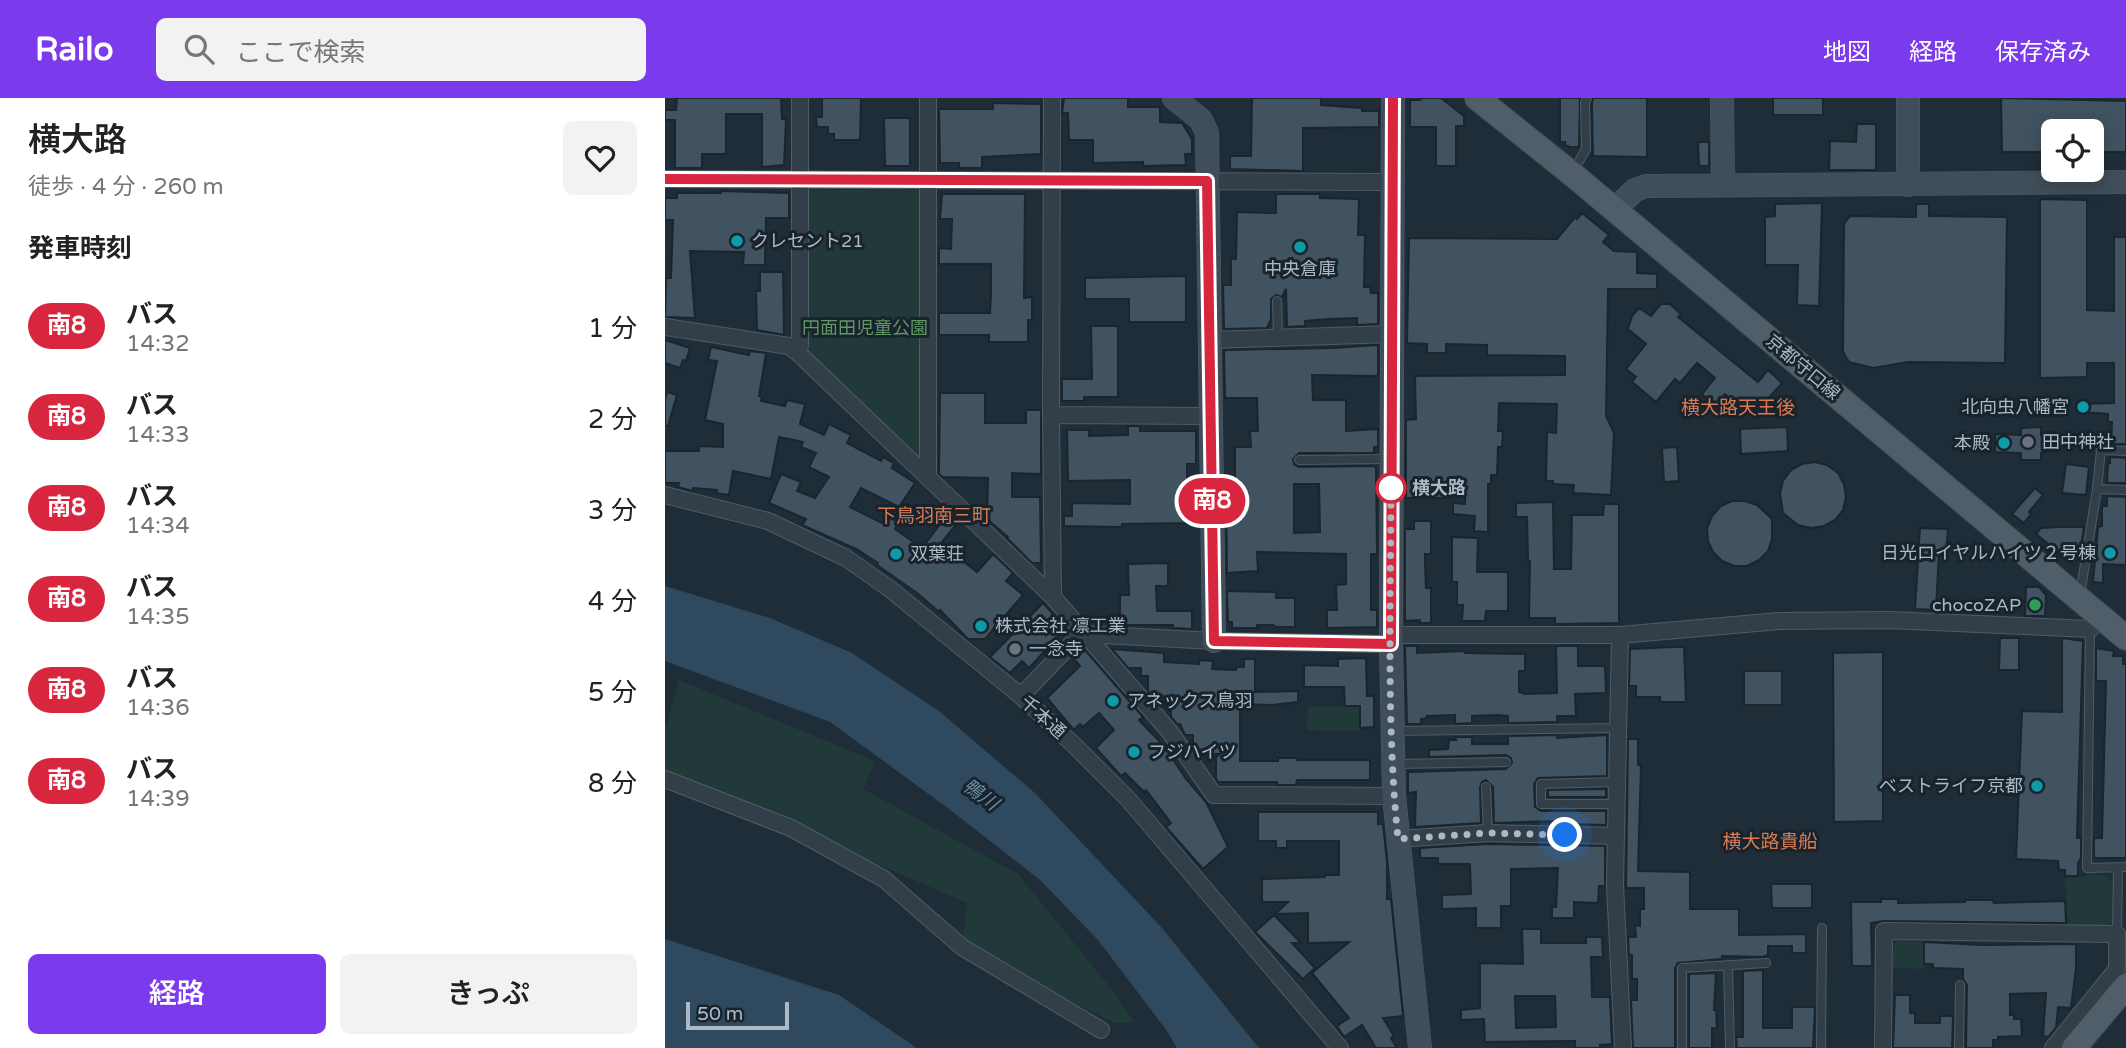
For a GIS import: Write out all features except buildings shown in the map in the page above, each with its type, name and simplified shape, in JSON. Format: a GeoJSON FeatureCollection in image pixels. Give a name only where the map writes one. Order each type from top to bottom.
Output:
{"type":"FeatureCollection","features":[{"type":"Feature","properties":{"kind":"main road","name":"京都守口線"},"geometry":{"type":"LineString","coordinates":[[1477,98],[1572,174],[2080,598],[2095,622],[2126,638]]}},
{"type":"Feature","properties":{"kind":"main road"},"geometry":{"type":"LineString","coordinates":[[2074,1048],[2126,986]]}},
{"type":"Feature","properties":{"kind":"main road"},"geometry":{"type":"LineString","coordinates":[[2096,1048],[2126,1012]]}},
{"type":"Feature","properties":{"kind":"street"},"geometry":{"type":"LineString","coordinates":[[797,352],[800,345],[800,98]]}},
{"type":"Feature","properties":{"kind":"street"},"geometry":{"type":"LineString","coordinates":[[928,98],[928,478]]}},
{"type":"Feature","properties":{"kind":"street"},"geometry":{"type":"LineString","coordinates":[[1052,98],[1053,597]]}},
{"type":"Feature","properties":{"kind":"street"},"geometry":{"type":"LineString","coordinates":[[1174,98],[1201,120],[1207,133],[1214,641]]}},
{"type":"Feature","properties":{"kind":"street"},"geometry":{"type":"LineString","coordinates":[[1393,98],[1392,731],[1394,796],[1420,1048]]}},
{"type":"Feature","properties":{"kind":"street"},"geometry":{"type":"LineString","coordinates":[[1722,98],[1723,184]]}},
{"type":"Feature","properties":{"kind":"street"},"geometry":{"type":"LineString","coordinates":[[1908,98],[1908,185]]}},
{"type":"Feature","properties":{"kind":"street"},"geometry":{"type":"LineString","coordinates":[[665,179],[1392,182]]}},
{"type":"Feature","properties":{"kind":"street"},"geometry":{"type":"LineString","coordinates":[[1614,210],[1635,190],[1646,186],[2126,182]]}},
{"type":"Feature","properties":{"kind":"street"},"geometry":{"type":"LineString","coordinates":[[665,327],[789,346],[797,352],[1053,597],[1170,732],[1214,795],[1394,796]]}},
{"type":"Feature","properties":{"kind":"street"},"geometry":{"type":"LineString","coordinates":[[1210,340],[1392,334]]}},
{"type":"Feature","properties":{"kind":"street"},"geometry":{"type":"LineString","coordinates":[[1051,415],[1211,416]]}},
{"type":"Feature","properties":{"kind":"street","name":"千本通"},"geometry":{"type":"LineString","coordinates":[[665,495],[768,521],[846,558],[890,589],[1021,696],[1128,799],[1340,1048]]}},
{"type":"Feature","properties":{"kind":"street"},"geometry":{"type":"LineString","coordinates":[[1021,696],[1084,634],[1214,641],[1391,640],[1620,635],[1779,621],[2095,622]]}},
{"type":"Feature","properties":{"kind":"street"},"geometry":{"type":"LineString","coordinates":[[1620,635],[1615,885],[1623,1048]]}},
{"type":"Feature","properties":{"kind":"street"},"geometry":{"type":"LineString","coordinates":[[665,779],[791,828],[884,879],[962,947],[1101,1030]]}},
{"type":"Feature","properties":{"kind":"street"},"geometry":{"type":"LineString","coordinates":[[1398,839],[1488,833],[1616,836]]}},
{"type":"Feature","properties":{"kind":"street"},"geometry":{"type":"LineString","coordinates":[[1883,1048],[1884,930],[2117,934],[2117,969],[2053,1048]]}},
{"type":"Feature","properties":{"kind":"lane"},"geometry":{"type":"LineString","coordinates":[[1572,174],[1586,149],[1587,98]]}},
{"type":"Feature","properties":{"kind":"lane"},"geometry":{"type":"LineString","coordinates":[[1277,301],[1278,338]]}},
{"type":"Feature","properties":{"kind":"lane"},"geometry":{"type":"LineString","coordinates":[[2080,598],[2101,450],[2126,451]]}},
{"type":"Feature","properties":{"kind":"lane"},"geometry":{"type":"LineString","coordinates":[[1299,460],[1392,459]]}},
{"type":"Feature","properties":{"kind":"lane"},"geometry":{"type":"LineString","coordinates":[[2097,489],[2126,490]]}},
{"type":"Feature","properties":{"kind":"lane"},"geometry":{"type":"LineString","coordinates":[[2095,622],[2087,868],[2122,868],[2117,934]]}},
{"type":"Feature","properties":{"kind":"lane"},"geometry":{"type":"LineString","coordinates":[[1392,731],[1618,729]]}},
{"type":"Feature","properties":{"kind":"lane"},"geometry":{"type":"LineString","coordinates":[[1393,764],[1506,762]]}},
{"type":"Feature","properties":{"kind":"lane"},"geometry":{"type":"LineString","coordinates":[[1617,782],[1541,785],[1541,804],[1617,804]]}},
{"type":"Feature","properties":{"kind":"lane"},"geometry":{"type":"LineString","coordinates":[[1486,787],[1488,833]]}},
{"type":"Feature","properties":{"kind":"lane"},"geometry":{"type":"LineString","coordinates":[[1821,1048],[1822,928]]}},
{"type":"Feature","properties":{"kind":"lane"},"geometry":{"type":"LineString","coordinates":[[1682,1048],[1682,968],[1766,963]]}},
{"type":"Feature","properties":{"kind":"lane"},"geometry":{"type":"LineString","coordinates":[[1728,965],[1730,1048]]}},
{"type":"Feature","properties":{"kind":"lane"},"geometry":{"type":"LineString","coordinates":[[1959,1048],[1960,985]]}},
{"type":"Feature","properties":{"kind":"green space","name":"円面田児童公園"},"geometry":{"type":"Polygon","coordinates":[[[808,190],[923,190],[924,464],[812,364],[806,350],[808,190]]]}},
{"type":"Feature","properties":{"kind":"green space"},"geometry":{"type":"Polygon","coordinates":[[[679,680],[875,761],[863,789],[1018,874],[1113,991],[1135,1023],[1115,1023],[995,963],[963,939],[967,903],[665,772],[665,725],[679,680]]]}},
{"type":"Feature","properties":{"kind":"green space"},"geometry":{"type":"Polygon","coordinates":[[[1308,706],[1359,707],[1359,731],[1307,730],[1308,706]]]}},
{"type":"Feature","properties":{"kind":"green space"},"geometry":{"type":"Polygon","coordinates":[[[2105,875],[2115,885],[2114,921],[2106,927],[2068,927],[2065,878],[2105,875]]]}},
{"type":"Feature","properties":{"kind":"green space"},"geometry":{"type":"Polygon","coordinates":[[[1897,941],[1923,942],[1923,969],[1890,968],[1891,950],[1897,941]]]}},
{"type":"Feature","properties":{"kind":"water","name":"鴨川"},"geometry":{"type":"Polygon","coordinates":[[[665,586],[770,618],[852,653],[939,711],[1035,793],[1162,928],[1259,1048],[1177,1048],[1098,940],[1040,880],[945,806],[830,722],[665,661],[665,586]]]}},
{"type":"Feature","properties":{"kind":"water"},"geometry":{"type":"Polygon","coordinates":[[[665,939],[839,995],[917,1048],[665,1048],[665,939]]]}},
{"type":"Feature","properties":{"kind":"bus line","name":"南8"},"geometry":{"type":"LineString","coordinates":[[665,179],[1207,181],[1214,641],[1391,644],[1393,98]]}},
{"type":"Feature","properties":{"kind":"place","name":"クレセント21"},"geometry":{"type":"Point","coordinates":[737,241]}},
{"type":"Feature","properties":{"kind":"place","name":"中央倉庫"},"geometry":{"type":"Point","coordinates":[1300,247]}},
{"type":"Feature","properties":{"kind":"place","name":"北向虫八幡宮"},"geometry":{"type":"Point","coordinates":[2083,407]}},
{"type":"Feature","properties":{"kind":"place","name":"田中神社"},"geometry":{"type":"Point","coordinates":[2028,442]}},
{"type":"Feature","properties":{"kind":"place","name":"本殿"},"geometry":{"type":"Point","coordinates":[2004,443]}},
{"type":"Feature","properties":{"kind":"place","name":"横大路"},"geometry":{"type":"Point","coordinates":[1391,488]}},
{"type":"Feature","properties":{"kind":"place","name":"日光ロイヤルハイツ２号棟"},"geometry":{"type":"Point","coordinates":[2110,553]}},
{"type":"Feature","properties":{"kind":"place","name":"双葉荘"},"geometry":{"type":"Point","coordinates":[896,554]}},
{"type":"Feature","properties":{"kind":"place","name":"chocoZAP"},"geometry":{"type":"Point","coordinates":[2035,605]}},
{"type":"Feature","properties":{"kind":"place","name":"株式会社 凛工業"},"geometry":{"type":"Point","coordinates":[981,626]}},
{"type":"Feature","properties":{"kind":"place","name":"一念寺"},"geometry":{"type":"Point","coordinates":[1015,649]}},
{"type":"Feature","properties":{"kind":"place","name":"アネックス鳥羽"},"geometry":{"type":"Point","coordinates":[1113,701]}},
{"type":"Feature","properties":{"kind":"place","name":"フジハイツ"},"geometry":{"type":"Point","coordinates":[1134,752]}},
{"type":"Feature","properties":{"kind":"place","name":"ベストライフ京都"},"geometry":{"type":"Point","coordinates":[2037,786]}},
{"type":"Feature","properties":{"kind":"district","name":"横大路天王後"},"geometry":{"type":"Point","coordinates":[1738,407]}},
{"type":"Feature","properties":{"kind":"district","name":"下鳥羽南三町"},"geometry":{"type":"Point","coordinates":[934,515]}},
{"type":"Feature","properties":{"kind":"district","name":"横大路貴船"},"geometry":{"type":"Point","coordinates":[1770,841]}},
{"type":"Feature","properties":{"kind":"route"},"geometry":{"type":"LineString","coordinates":[[1391,488],[1391,484],[1392,709],[1398,839],[1488,833],[1565,835]]}}]}
